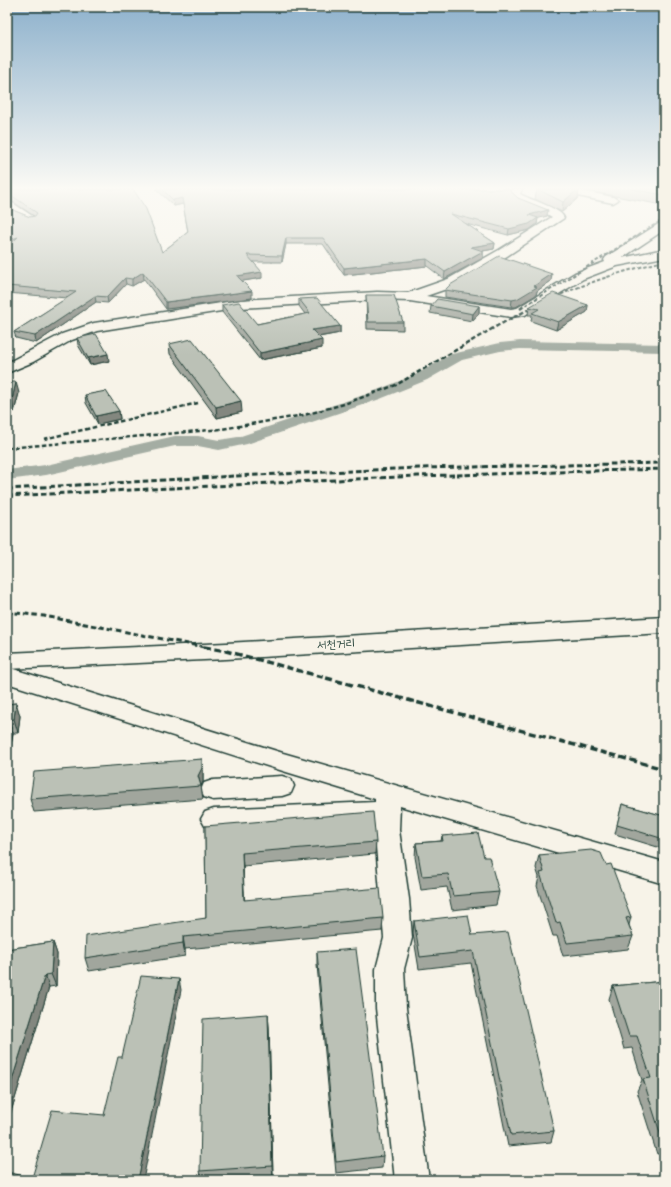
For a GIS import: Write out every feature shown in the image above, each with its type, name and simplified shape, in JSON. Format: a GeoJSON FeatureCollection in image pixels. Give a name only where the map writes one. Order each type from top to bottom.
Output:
{"type":"FeatureCollection","features":[{"type":"Feature","properties":{"kind":"main road","name":"서천거리"},"geometry":{"type":"LineString","coordinates":[[7,661],[226,651],[664,625]]}},
{"type":"Feature","properties":{"kind":"street"},"geometry":{"type":"LineString","coordinates":[[410,297],[453,282],[516,244]]}},
{"type":"Feature","properties":{"kind":"street"},"geometry":{"type":"LineString","coordinates":[[595,270],[634,244]]}},
{"type":"Feature","properties":{"kind":"street"},"geometry":{"type":"LineString","coordinates":[[7,369],[67,337],[94,327],[240,304],[377,296],[410,297],[511,313],[520,312],[579,276],[614,263],[664,253]]}},
{"type":"Feature","properties":{"kind":"street"},"geometry":{"type":"LineString","coordinates":[[7,675],[283,762],[388,802],[664,873]]}},
{"type":"Feature","properties":{"kind":"street"},"geometry":{"type":"LineString","coordinates":[[283,762],[282,786],[284,816]]}},
{"type":"Feature","properties":{"kind":"street"},"geometry":{"type":"LineString","coordinates":[[214,790],[282,786]]}},
{"type":"Feature","properties":{"kind":"street"},"geometry":{"type":"LineString","coordinates":[[239,788],[241,818]]}},
{"type":"Feature","properties":{"kind":"street"},"geometry":{"type":"LineString","coordinates":[[214,819],[284,816],[388,802]]}},
{"type":"Feature","properties":{"kind":"street"},"geometry":{"type":"LineString","coordinates":[[388,802],[387,837],[395,899],[398,938],[390,969],[390,1008],[412,1180]]}},
{"type":"Feature","properties":{"kind":"building"},"geometry":{"type":"Polygon","coordinates":[[[10,244],[159,244],[162,252],[172,244],[285,244],[282,256],[247,255],[262,272],[237,276],[252,291],[166,302],[143,272],[132,279],[125,278],[107,297],[95,296],[35,336],[14,332],[76,292],[7,286],[7,247],[10,244]]]}},
{"type":"Feature","properties":{"kind":"building"},"geometry":{"type":"Polygon","coordinates":[[[327,244],[487,244],[471,247],[483,251],[445,272],[427,259],[344,268],[327,244]]]}},
{"type":"Feature","properties":{"kind":"building"},"geometry":{"type":"Polygon","coordinates":[[[499,256],[552,274],[534,286],[537,287],[517,299],[512,300],[445,290],[450,285],[499,256]]]}},
{"type":"Feature","properties":{"kind":"building"},"geometry":{"type":"Polygon","coordinates":[[[553,293],[588,305],[558,322],[532,313],[539,309],[529,307],[553,293]]]}},
{"type":"Feature","properties":{"kind":"building"},"geometry":{"type":"Polygon","coordinates":[[[366,295],[394,295],[403,322],[368,322],[366,295]]]}},
{"type":"Feature","properties":{"kind":"building"},"geometry":{"type":"Polygon","coordinates":[[[317,298],[340,326],[312,330],[322,340],[260,353],[222,305],[239,302],[257,324],[310,313],[299,299],[317,298]]]}},
{"type":"Feature","properties":{"kind":"building"},"geometry":{"type":"Polygon","coordinates":[[[437,299],[479,306],[473,314],[431,306],[437,299]]]}},
{"type":"Feature","properties":{"kind":"building"},"geometry":{"type":"Polygon","coordinates":[[[96,334],[108,354],[88,358],[77,338],[96,334]]]}},
{"type":"Feature","properties":{"kind":"building"},"geometry":{"type":"Polygon","coordinates":[[[192,339],[241,401],[216,407],[169,344],[192,339]]]}},
{"type":"Feature","properties":{"kind":"building"},"geometry":{"type":"Polygon","coordinates":[[[7,382],[16,382],[12,400],[7,400],[7,382]]]}},
{"type":"Feature","properties":{"kind":"building"},"geometry":{"type":"Polygon","coordinates":[[[106,391],[119,411],[96,416],[85,395],[106,391]]]}},
{"type":"Feature","properties":{"kind":"building"},"geometry":{"type":"Polygon","coordinates":[[[16,703],[14,719],[9,720],[7,733],[7,704],[16,703]]]}},
{"type":"Feature","properties":{"kind":"building"},"geometry":{"type":"Polygon","coordinates":[[[202,759],[202,768],[198,776],[201,786],[30,799],[34,772],[202,759]]]}},
{"type":"Feature","properties":{"kind":"building"},"geometry":{"type":"Polygon","coordinates":[[[622,804],[664,816],[664,839],[617,825],[622,804]]]}},
{"type":"Feature","properties":{"kind":"building"},"geometry":{"type":"Polygon","coordinates":[[[373,812],[376,842],[242,853],[244,900],[380,888],[383,918],[183,937],[183,943],[85,958],[86,936],[206,918],[205,826],[373,812]]]}},
{"type":"Feature","properties":{"kind":"building"},"geometry":{"type":"Polygon","coordinates":[[[478,833],[484,857],[489,857],[499,892],[453,896],[448,874],[422,876],[416,843],[443,841],[442,836],[478,833]]]}},
{"type":"Feature","properties":{"kind":"building"},"geometry":{"type":"Polygon","coordinates":[[[591,850],[601,853],[606,865],[611,864],[631,917],[626,918],[633,936],[567,943],[560,922],[556,923],[540,873],[544,872],[539,855],[591,850]]]}},
{"type":"Feature","properties":{"kind":"building"},"geometry":{"type":"Polygon","coordinates":[[[468,915],[472,935],[508,932],[554,1131],[511,1135],[473,951],[420,957],[414,921],[468,915]]]}},
{"type":"Feature","properties":{"kind":"building"},"geometry":{"type":"Polygon","coordinates":[[[53,942],[51,974],[45,975],[7,1096],[7,949],[53,942]]]}},
{"type":"Feature","properties":{"kind":"building"},"geometry":{"type":"Polygon","coordinates":[[[356,949],[383,1156],[336,1162],[317,952],[356,949]]]}},
{"type":"Feature","properties":{"kind":"building"},"geometry":{"type":"Polygon","coordinates":[[[141,976],[179,979],[138,1180],[7,1180],[7,1172],[32,1178],[52,1110],[104,1115],[118,1057],[122,1057],[141,976]]]}},
{"type":"Feature","properties":{"kind":"building"},"geometry":{"type":"Polygon","coordinates":[[[664,981],[663,1142],[643,1079],[651,1078],[637,1036],[629,1036],[613,986],[664,981]]]}},
{"type":"Feature","properties":{"kind":"building"},"geometry":{"type":"Polygon","coordinates":[[[268,1014],[272,1166],[200,1171],[203,1019],[268,1014]]]}},
{"type":"Feature","properties":{"kind":"waterway"},"geometry":{"type":"LineString","coordinates":[[7,475],[46,470],[175,441],[198,441],[219,445],[241,441],[375,396],[422,377],[457,357],[500,347],[520,345],[664,348]]}},
{"type":"Feature","properties":{"kind":"railway"},"geometry":{"type":"LineString","coordinates":[[521,308],[623,244]]}},
{"type":"Feature","properties":{"kind":"railway"},"geometry":{"type":"LineString","coordinates":[[532,308],[563,293],[596,281],[664,261]]}},
{"type":"Feature","properties":{"kind":"railway"},"geometry":{"type":"LineString","coordinates":[[7,448],[222,429],[304,415],[344,404],[396,385],[497,326],[532,308]]}},
{"type":"Feature","properties":{"kind":"railway"},"geometry":{"type":"LineString","coordinates":[[44,439],[198,403]]}},
{"type":"Feature","properties":{"kind":"railway"},"geometry":{"type":"LineString","coordinates":[[7,489],[235,476],[419,468],[664,463]]}},
{"type":"Feature","properties":{"kind":"railway"},"geometry":{"type":"LineString","coordinates":[[7,496],[418,476],[664,469]]}},
{"type":"Feature","properties":{"kind":"railway"},"geometry":{"type":"LineString","coordinates":[[7,612],[44,616],[209,648]]}},
{"type":"Feature","properties":{"kind":"railway"},"geometry":{"type":"LineString","coordinates":[[204,647],[226,651],[664,769]]}}]}
